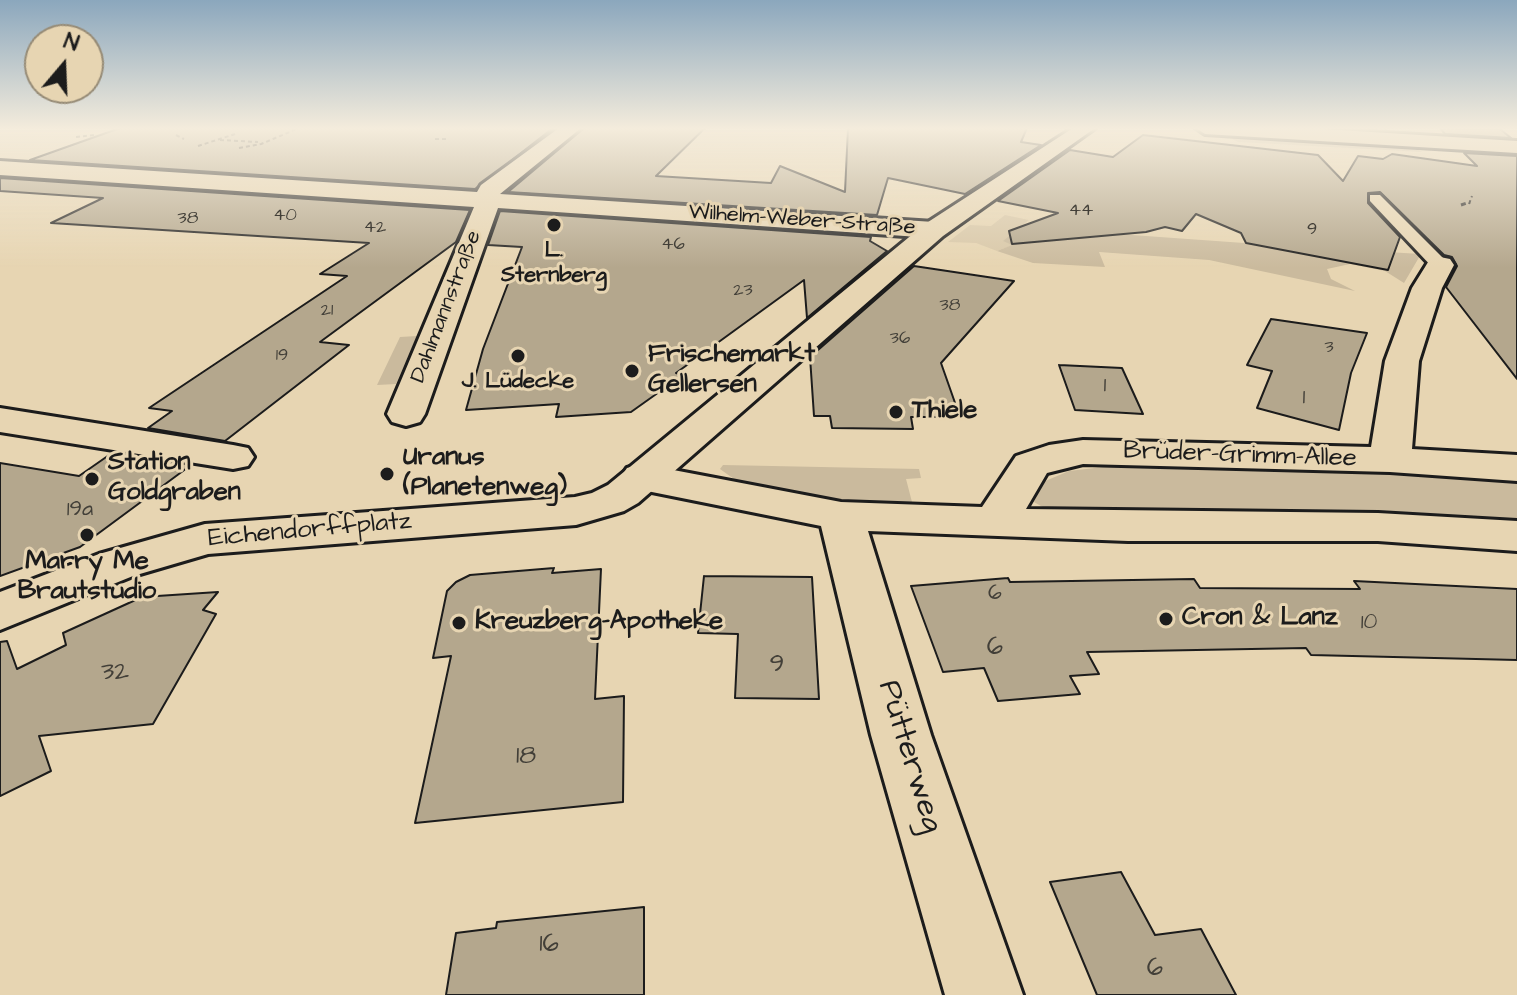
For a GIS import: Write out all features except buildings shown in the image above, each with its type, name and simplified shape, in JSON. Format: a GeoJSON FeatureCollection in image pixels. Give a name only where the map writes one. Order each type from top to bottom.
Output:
{"type":"FeatureCollection","features":[{"type":"Feature","properties":{"kind":"street","name":"Wilhelm-Weber-Straße"},"geometry":{"type":"LineString","coordinates":[[98,174],[934,230]]}},
{"type":"Feature","properties":{"kind":"street"},"geometry":{"type":"LineString","coordinates":[[486,200],[489,190],[510,174]]}},
{"type":"Feature","properties":{"kind":"street","name":"Eichendorffplatz"},"geometry":{"type":"LineString","coordinates":[[0,612],[161,550],[231,536],[576,511],[608,502],[642,477],[934,230],[1017,174]]}},
{"type":"Feature","properties":{"kind":"street","name":"Dahlmannstraße"},"geometry":{"type":"LineString","coordinates":[[406,414],[486,200]]}},
{"type":"Feature","properties":{"kind":"street"},"geometry":{"type":"LineString","coordinates":[[1390,460],[1402,361],[1427,288],[1440,265]]}},
{"type":"Feature","properties":{"kind":"street"},"geometry":{"type":"LineString","coordinates":[[0,420],[233,457]]}},
{"type":"Feature","properties":{"kind":"street","name":"Brüder-Grimm-Allee"},"geometry":{"type":"LineString","coordinates":[[995,522],[1031,465],[1049,457],[1083,452],[1390,460],[1517,468]]}},
{"type":"Feature","properties":{"kind":"street"},"geometry":{"type":"LineString","coordinates":[[642,477],[841,516],[1128,527],[1378,527],[1517,536]]}},
{"type":"Feature","properties":{"kind":"street","name":"Pütterweg"},"geometry":{"type":"LineString","coordinates":[[841,516],[901,735],[984,995]]}},
{"type":"Feature","properties":{"kind":"lane"},"geometry":{"type":"LineString","coordinates":[[1375,198],[1440,265]]}},
{"type":"Feature","properties":{"kind":"path"},"geometry":{"type":"LineString","coordinates":[[1461,205],[1469,205],[1472,196]]}},
{"type":"Feature","properties":{"kind":"shaded area"},"geometry":{"type":"Polygon","coordinates":[[[1005,215],[1029,220],[1004,241],[1013,245],[997,251],[976,243],[948,242],[970,225],[991,226],[1005,215]]]}},
{"type":"Feature","properties":{"kind":"shaded area"},"geometry":{"type":"Polygon","coordinates":[[[1020,227],[1421,254],[1404,283],[1385,271],[1350,264],[1327,269],[1331,279],[1355,291],[1209,260],[1099,252],[1105,267],[1033,263],[997,251],[1012,245],[1003,241],[1020,227]]]}},
{"type":"Feature","properties":{"kind":"shaded area"},"geometry":{"type":"Polygon","coordinates":[[[417,336],[396,384],[377,385],[400,337],[417,336]]]}},
{"type":"Feature","properties":{"kind":"shaded area"},"geometry":{"type":"Polygon","coordinates":[[[723,465],[919,469],[921,478],[906,479],[912,502],[867,504],[762,489],[734,479],[720,469],[723,465]]]}},
{"type":"Feature","properties":{"kind":"shaded area"},"geometry":{"type":"Polygon","coordinates":[[[1293,466],[1517,477],[1517,523],[1048,510],[1034,502],[1043,482],[1069,471],[1103,467],[1293,466]]]}},
{"type":"Feature","properties":{"kind":"place","name":"L. Sternberg"},"geometry":{"type":"Point","coordinates":[554,225]}},
{"type":"Feature","properties":{"kind":"place","name":"J. Lüdecke"},"geometry":{"type":"Point","coordinates":[518,356]}},
{"type":"Feature","properties":{"kind":"place","name":"Frischemarkt Gellersen"},"geometry":{"type":"Point","coordinates":[632,371]}},
{"type":"Feature","properties":{"kind":"place","name":"Thiele"},"geometry":{"type":"Point","coordinates":[896,412]}},
{"type":"Feature","properties":{"kind":"place","name":"Uranus (Planetenweg)"},"geometry":{"type":"Point","coordinates":[387,474]}},
{"type":"Feature","properties":{"kind":"place","name":"Station Goldgraben"},"geometry":{"type":"Point","coordinates":[92,479]}},
{"type":"Feature","properties":{"kind":"place","name":"Marry Me Brautstudio"},"geometry":{"type":"Point","coordinates":[87,535]}},
{"type":"Feature","properties":{"kind":"place","name":"Cron & Lanz"},"geometry":{"type":"Point","coordinates":[1166,619]}},
{"type":"Feature","properties":{"kind":"place","name":"Kreuzberg-Apotheke"},"geometry":{"type":"Point","coordinates":[459,623]}}]}
